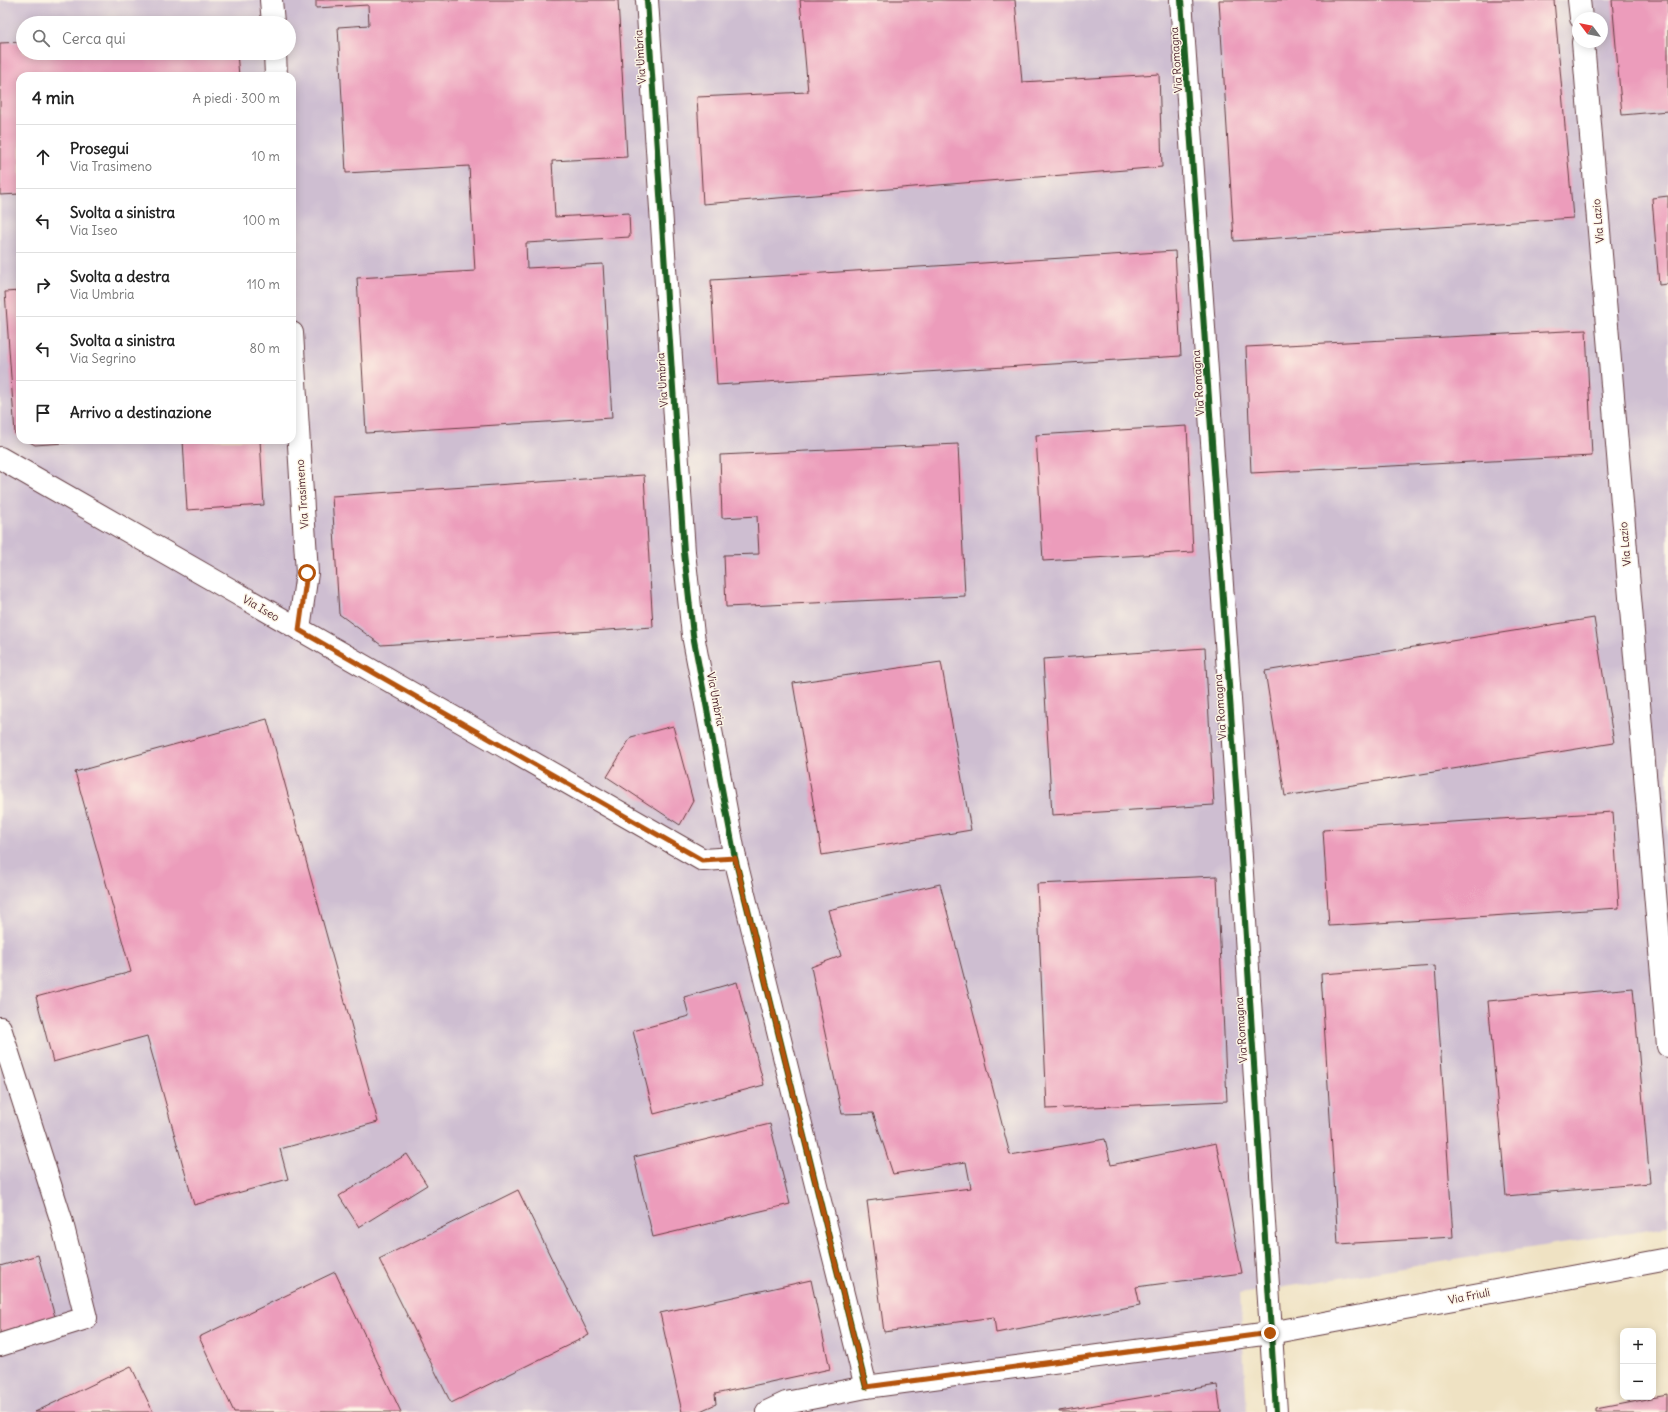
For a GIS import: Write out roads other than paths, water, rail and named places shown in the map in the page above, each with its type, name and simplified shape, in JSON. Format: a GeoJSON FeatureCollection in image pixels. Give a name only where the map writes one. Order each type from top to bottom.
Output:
{"type":"FeatureCollection","features":[{"type":"Feature","properties":{"kind":"street"},"geometry":{"type":"LineString","coordinates":[[271,0],[272,16]]}},
{"type":"Feature","properties":{"kind":"street","name":"Via Umbria"},"geometry":{"type":"LineString","coordinates":[[647,0],[684,552],[693,635],[735,858],[866,1387]]}},
{"type":"Feature","properties":{"kind":"street","name":"Via Romagna"},"geometry":{"type":"LineString","coordinates":[[1181,0],[1239,834],[1276,1412]]}},
{"type":"Feature","properties":{"kind":"street"},"geometry":{"type":"LineString","coordinates":[[1579,0],[1580,12]]}},
{"type":"Feature","properties":{"kind":"street","name":"Via Lazio"},"geometry":{"type":"LineString","coordinates":[[1584,48],[1668,1046]]}},
{"type":"Feature","properties":{"kind":"street"},"geometry":{"type":"LineString","coordinates":[[275,60],[276,72]]}},
{"type":"Feature","properties":{"kind":"street","name":"Via Trasimeno"},"geometry":{"type":"LineString","coordinates":[[296,397],[307,573],[299,630]]}},
{"type":"Feature","properties":{"kind":"street","name":"Via Iseo"},"geometry":{"type":"LineString","coordinates":[[0,458],[702,860],[735,858]]}},
{"type":"Feature","properties":{"kind":"street"},"geometry":{"type":"LineString","coordinates":[[0,1028],[61,1219],[86,1318],[0,1345]]}},
{"type":"Feature","properties":{"kind":"street","name":"Via Friuli"},"geometry":{"type":"LineString","coordinates":[[767,1412],[786,1403],[866,1387],[1270,1333],[1668,1259]]}}]}
